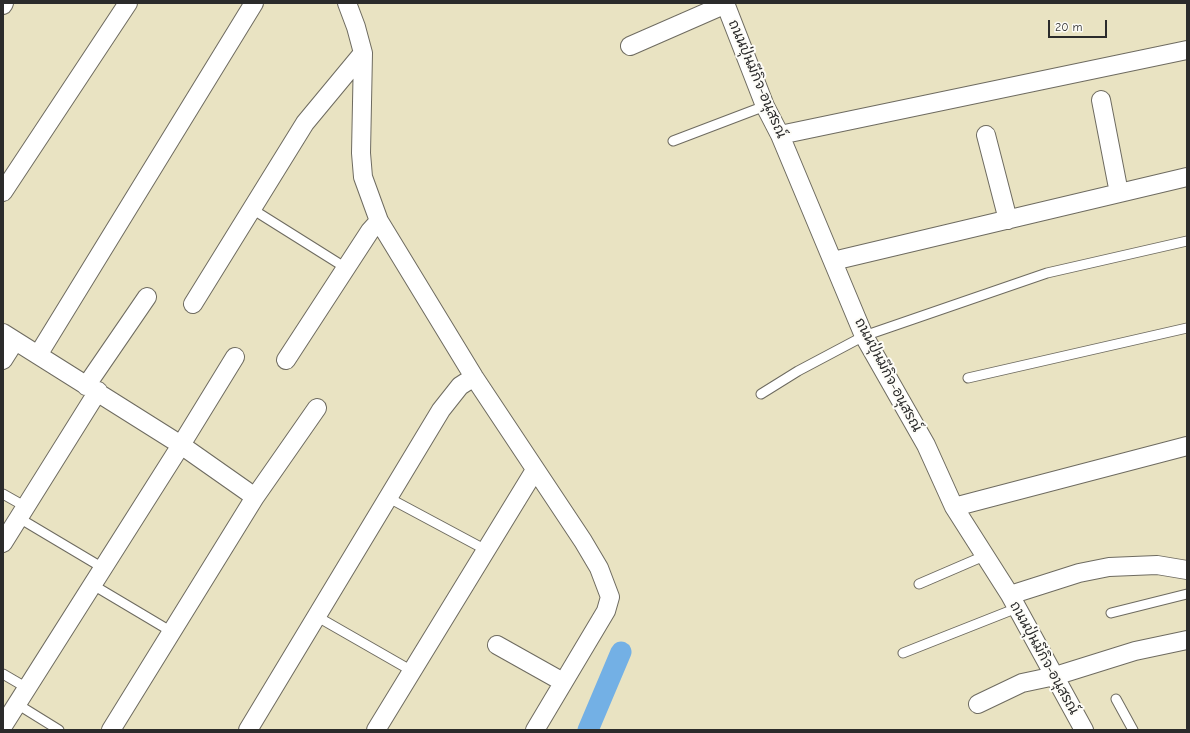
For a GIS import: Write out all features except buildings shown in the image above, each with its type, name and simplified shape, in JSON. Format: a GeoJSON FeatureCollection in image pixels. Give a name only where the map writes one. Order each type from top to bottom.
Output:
{"type":"FeatureCollection","features":[{"type":"Feature","properties":{"kind":"street"},"geometry":{"type":"LineString","coordinates":[[3,192],[128,3]]}},
{"type":"Feature","properties":{"kind":"street"},"geometry":{"type":"LineString","coordinates":[[38,355],[254,3]]}},
{"type":"Feature","properties":{"kind":"street"},"geometry":{"type":"LineString","coordinates":[[347,3],[356,27],[363,53],[361,153],[363,177],[379,221],[474,377],[583,540],[599,568],[610,597],[606,611],[535,730]]}},
{"type":"Feature","properties":{"kind":"street"},"geometry":{"type":"LineString","coordinates":[[630,46],[726,4]]}},
{"type":"Feature","properties":{"kind":"street","name":"ถนนปุ่นมีกิจ-อนุสรณ์"},"geometry":{"type":"LineString","coordinates":[[726,4],[765,106],[780,135],[864,336],[926,445],[954,507],[1013,602],[1084,730]]}},
{"type":"Feature","properties":{"kind":"street"},"geometry":{"type":"LineString","coordinates":[[780,135],[1187,50]]}},
{"type":"Feature","properties":{"kind":"street"},"geometry":{"type":"LineString","coordinates":[[193,304],[305,123],[363,53]]}},
{"type":"Feature","properties":{"kind":"street"},"geometry":{"type":"LineString","coordinates":[[1101,100],[1119,193]]}},
{"type":"Feature","properties":{"kind":"street"},"geometry":{"type":"LineString","coordinates":[[986,135],[1008,220]]}},
{"type":"Feature","properties":{"kind":"street"},"geometry":{"type":"LineString","coordinates":[[833,261],[1187,177]]}},
{"type":"Feature","properties":{"kind":"street"},"geometry":{"type":"LineString","coordinates":[[286,360],[370,231],[379,221]]}},
{"type":"Feature","properties":{"kind":"street"},"geometry":{"type":"LineString","coordinates":[[3,543],[22,513],[92,389],[147,297]]}},
{"type":"Feature","properties":{"kind":"street"},"geometry":{"type":"LineString","coordinates":[[3,360],[9,337],[181,445],[255,496]]}},
{"type":"Feature","properties":{"kind":"street"},"geometry":{"type":"LineString","coordinates":[[3,726],[235,357]]}},
{"type":"Feature","properties":{"kind":"street"},"geometry":{"type":"LineString","coordinates":[[248,730],[387,497],[441,410],[460,386],[474,377]]}},
{"type":"Feature","properties":{"kind":"street"},"geometry":{"type":"LineString","coordinates":[[111,730],[255,496],[317,408]]}},
{"type":"Feature","properties":{"kind":"street"},"geometry":{"type":"LineString","coordinates":[[954,507],[1187,446]]}},
{"type":"Feature","properties":{"kind":"street"},"geometry":{"type":"LineString","coordinates":[[376,730],[535,470]]}},
{"type":"Feature","properties":{"kind":"street"},"geometry":{"type":"LineString","coordinates":[[1013,602],[1079,573],[1109,567],[1157,565],[1187,570]]}},
{"type":"Feature","properties":{"kind":"street"},"geometry":{"type":"LineString","coordinates":[[978,704],[1022,683],[1055,676],[1135,651],[1187,640]]}},
{"type":"Feature","properties":{"kind":"street"},"geometry":{"type":"LineString","coordinates":[[497,645],[563,682]]}},
{"type":"Feature","properties":{"kind":"lane"},"geometry":{"type":"LineString","coordinates":[[673,141],[765,106]]}},
{"type":"Feature","properties":{"kind":"lane"},"geometry":{"type":"LineString","coordinates":[[252,209],[346,268]]}},
{"type":"Feature","properties":{"kind":"lane"},"geometry":{"type":"LineString","coordinates":[[761,394],[798,371],[864,336],[1047,273],[1187,241]]}},
{"type":"Feature","properties":{"kind":"lane"},"geometry":{"type":"LineString","coordinates":[[968,378],[1187,328]]}},
{"type":"Feature","properties":{"kind":"lane"},"geometry":{"type":"LineString","coordinates":[[3,494],[22,513],[103,568]]}},
{"type":"Feature","properties":{"kind":"lane"},"geometry":{"type":"LineString","coordinates":[[387,497],[486,550]]}},
{"type":"Feature","properties":{"kind":"lane"},"geometry":{"type":"LineString","coordinates":[[919,584],[984,556]]}},
{"type":"Feature","properties":{"kind":"lane"},"geometry":{"type":"LineString","coordinates":[[93,584],[172,632]]}},
{"type":"Feature","properties":{"kind":"lane"},"geometry":{"type":"LineString","coordinates":[[1111,613],[1187,594]]}},
{"type":"Feature","properties":{"kind":"lane"},"geometry":{"type":"LineString","coordinates":[[903,652],[1013,602]]}},
{"type":"Feature","properties":{"kind":"lane"},"geometry":{"type":"LineString","coordinates":[[316,616],[412,670]]}},
{"type":"Feature","properties":{"kind":"lane"},"geometry":{"type":"LineString","coordinates":[[3,674],[27,688]]}},
{"type":"Feature","properties":{"kind":"lane"},"geometry":{"type":"LineString","coordinates":[[1116,698],[1133,730]]}},
{"type":"Feature","properties":{"kind":"lane"},"geometry":{"type":"LineString","coordinates":[[17,704],[59,730]]}},
{"type":"Feature","properties":{"kind":"waterway"},"geometry":{"type":"LineString","coordinates":[[588,730],[621,652]]}}]}
